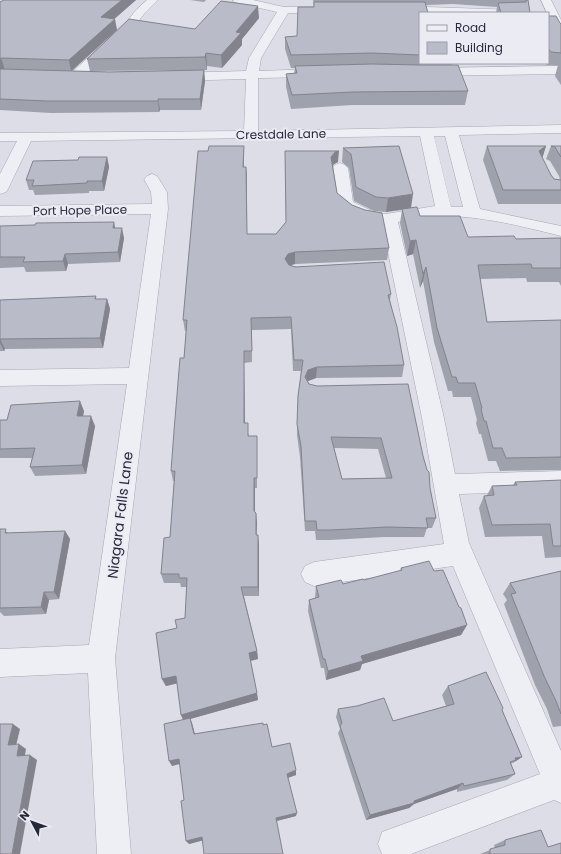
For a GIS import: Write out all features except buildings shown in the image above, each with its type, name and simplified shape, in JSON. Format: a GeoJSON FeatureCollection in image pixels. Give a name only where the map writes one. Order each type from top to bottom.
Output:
{"type":"FeatureCollection","features":[{"type":"Feature","properties":{"kind":"street"},"geometry":{"type":"LineString","coordinates":[[75,77],[129,26],[140,12],[153,0]]}},
{"type":"Feature","properties":{"kind":"street"},"geometry":{"type":"LineString","coordinates":[[238,0],[284,10],[336,10]]}},
{"type":"Feature","properties":{"kind":"street"},"geometry":{"type":"LineString","coordinates":[[546,0],[550,15],[561,32]]}},
{"type":"Feature","properties":{"kind":"street"},"geometry":{"type":"LineString","coordinates":[[388,9],[484,12]]}},
{"type":"Feature","properties":{"kind":"street"},"geometry":{"type":"LineString","coordinates":[[251,135],[252,76],[256,58],[284,10]]}},
{"type":"Feature","properties":{"kind":"street"},"geometry":{"type":"LineString","coordinates":[[418,73],[561,70]]}},
{"type":"Feature","properties":{"kind":"street"},"geometry":{"type":"LineString","coordinates":[[166,77],[323,73]]}},
{"type":"Feature","properties":{"kind":"street"},"geometry":{"type":"LineString","coordinates":[[59,77],[89,78]]}},
{"type":"Feature","properties":{"kind":"street","name":"Crestdale Lane"},"geometry":{"type":"LineString","coordinates":[[1,139],[561,129]]}},
{"type":"Feature","properties":{"kind":"street"},"geometry":{"type":"LineString","coordinates":[[426,132],[444,212]]}},
{"type":"Feature","properties":{"kind":"street"},"geometry":{"type":"LineString","coordinates":[[451,132],[473,214]]}},
{"type":"Feature","properties":{"kind":"street"},"geometry":{"type":"LineString","coordinates":[[0,189],[26,138]]}},
{"type":"Feature","properties":{"kind":"street"},"geometry":{"type":"LineString","coordinates":[[340,168],[345,204],[357,211],[379,219],[400,219],[430,212],[444,212],[473,214],[561,231]]}},
{"type":"Feature","properties":{"kind":"street","name":"Niagara Falls Lane"},"geometry":{"type":"LineString","coordinates":[[114,854],[101,658],[160,209],[159,192],[152,179]]}},
{"type":"Feature","properties":{"kind":"street","name":"Port Hope Place"},"geometry":{"type":"LineString","coordinates":[[0,211],[160,209]]}},
{"type":"Feature","properties":{"kind":"street"},"geometry":{"type":"LineString","coordinates":[[389,219],[392,267],[418,386],[446,484],[456,543],[560,785],[394,844]]}},
{"type":"Feature","properties":{"kind":"street"},"geometry":{"type":"LineString","coordinates":[[0,378],[137,376]]}},
{"type":"Feature","properties":{"kind":"street"},"geometry":{"type":"LineString","coordinates":[[446,484],[561,481]]}},
{"type":"Feature","properties":{"kind":"street"},"geometry":{"type":"LineString","coordinates":[[314,574],[460,553]]}},
{"type":"Feature","properties":{"kind":"street"},"geometry":{"type":"LineString","coordinates":[[0,663],[101,658]]}}]}
